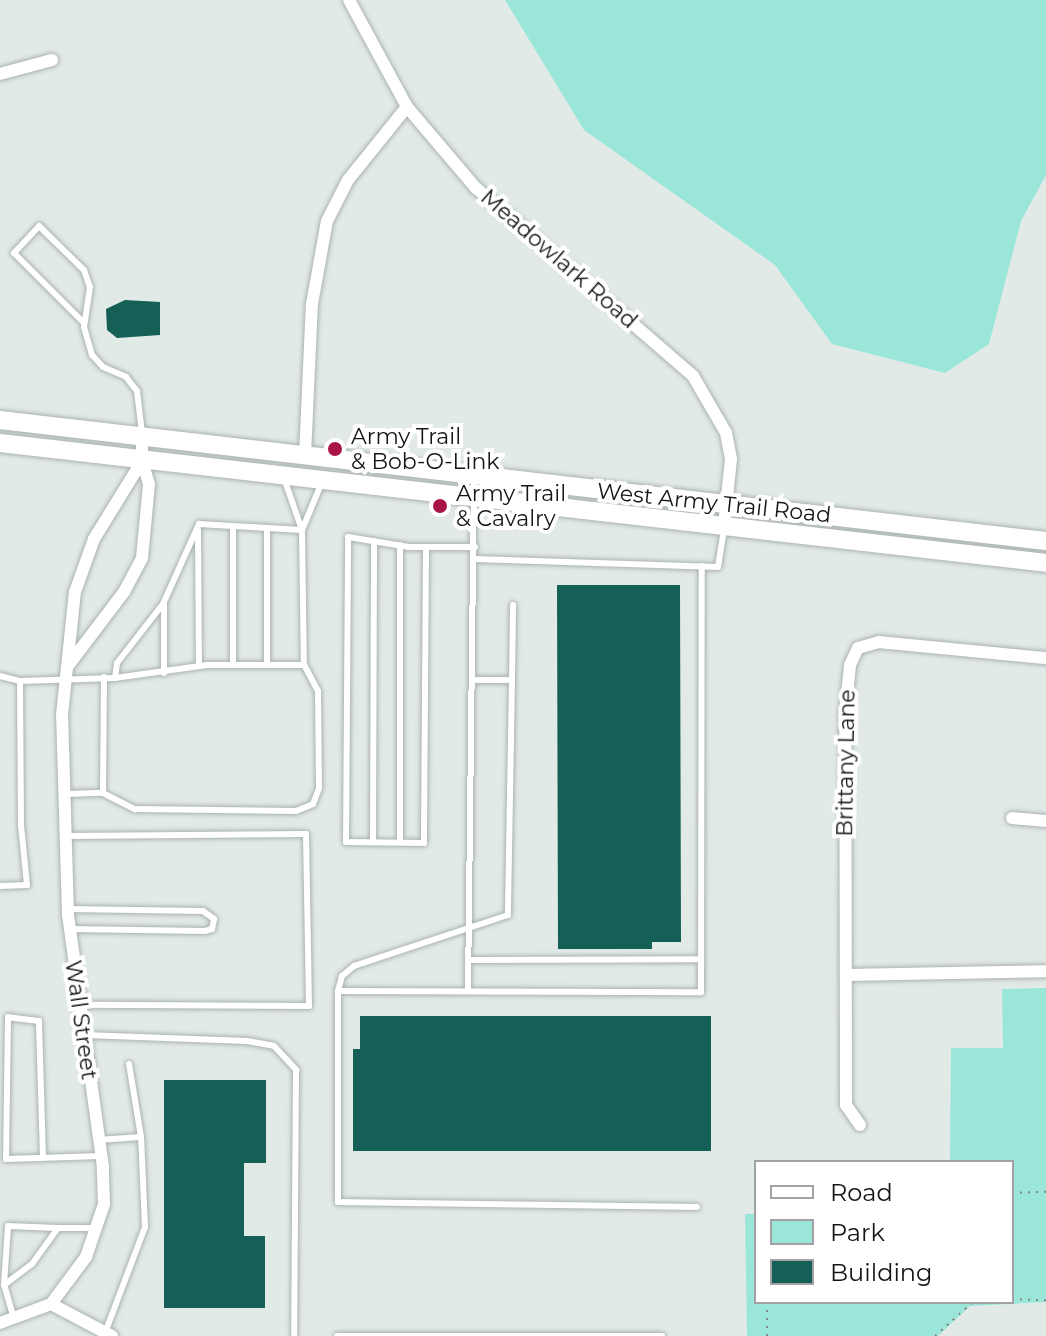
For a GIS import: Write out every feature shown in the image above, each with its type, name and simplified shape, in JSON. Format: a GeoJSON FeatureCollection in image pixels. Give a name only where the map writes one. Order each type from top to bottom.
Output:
{"type":"FeatureCollection","features":[{"type":"Feature","properties":{"kind":"main road","name":"West Army Trail Road"},"geometry":{"type":"LineString","coordinates":[[0,420],[1046,541]]}},
{"type":"Feature","properties":{"kind":"main road","name":"West Army Trail Road"},"geometry":{"type":"LineString","coordinates":[[0,443],[1046,563]]}},
{"type":"Feature","properties":{"kind":"street","name":"Meadowlark Road"},"geometry":{"type":"LineString","coordinates":[[349,0],[407,107],[476,188],[693,376],[726,433],[731,459],[724,526]]}},
{"type":"Feature","properties":{"kind":"street"},"geometry":{"type":"LineString","coordinates":[[0,74],[52,60]]}},
{"type":"Feature","properties":{"kind":"street"},"geometry":{"type":"LineString","coordinates":[[305,456],[312,304],[327,221],[348,180],[407,107]]}},
{"type":"Feature","properties":{"kind":"street","name":"Wall Street"},"geometry":{"type":"LineString","coordinates":[[66,672],[124,592],[142,558],[149,484],[142,461],[142,437]]}},
{"type":"Feature","properties":{"kind":"street","name":"Wall Street"},"geometry":{"type":"LineString","coordinates":[[51,1304],[86,1257],[98,1229],[104,1193],[77,1005],[67,909],[62,794],[66,672],[75,592],[89,553],[142,461]]}},
{"type":"Feature","properties":{"kind":"street","name":"Brittany Lane"},"geometry":{"type":"LineString","coordinates":[[846,975],[845,716],[847,680],[858,648],[897,642],[1046,658]]}},
{"type":"Feature","properties":{"kind":"street"},"geometry":{"type":"LineString","coordinates":[[1012,818],[1046,821]]}},
{"type":"Feature","properties":{"kind":"street"},"geometry":{"type":"LineString","coordinates":[[860,1125],[846,1105],[846,975],[1046,971]]}},
{"type":"Feature","properties":{"kind":"street"},"geometry":{"type":"LineString","coordinates":[[0,1323],[51,1304],[109,1335]]}},
{"type":"Feature","properties":{"kind":"lane"},"geometry":{"type":"LineString","coordinates":[[84,323],[14,253],[39,226],[84,270],[90,287],[84,323],[92,355],[103,367],[126,377],[137,391],[142,437]]}},
{"type":"Feature","properties":{"kind":"lane"},"geometry":{"type":"LineString","coordinates":[[468,991],[474,476]]}},
{"type":"Feature","properties":{"kind":"lane"},"geometry":{"type":"LineString","coordinates":[[62,794],[103,793],[135,809],[296,811],[313,804],[319,788],[318,691],[304,665],[302,530],[284,477]]}},
{"type":"Feature","properties":{"kind":"lane"},"geometry":{"type":"LineString","coordinates":[[302,530],[322,481]]}},
{"type":"Feature","properties":{"kind":"lane"},"geometry":{"type":"LineString","coordinates":[[233,526],[233,665]]}},
{"type":"Feature","properties":{"kind":"lane"},"geometry":{"type":"LineString","coordinates":[[475,559],[718,567],[724,526]]}},
{"type":"Feature","properties":{"kind":"lane"},"geometry":{"type":"LineString","coordinates":[[198,527],[302,530]]}},
{"type":"Feature","properties":{"kind":"lane"},"geometry":{"type":"LineString","coordinates":[[115,678],[117,663],[164,603],[198,527]]}},
{"type":"Feature","properties":{"kind":"lane"},"geometry":{"type":"LineString","coordinates":[[198,527],[199,666]]}},
{"type":"Feature","properties":{"kind":"lane"},"geometry":{"type":"LineString","coordinates":[[267,528],[267,665]]}},
{"type":"Feature","properties":{"kind":"lane"},"geometry":{"type":"LineString","coordinates":[[426,548],[424,843],[346,842],[348,537],[426,548],[475,547]]}},
{"type":"Feature","properties":{"kind":"lane"},"geometry":{"type":"LineString","coordinates":[[373,842],[374,541]]}},
{"type":"Feature","properties":{"kind":"lane"},"geometry":{"type":"LineString","coordinates":[[400,545],[400,842]]}},
{"type":"Feature","properties":{"kind":"lane"},"geometry":{"type":"LineString","coordinates":[[338,991],[701,992],[702,566]]}},
{"type":"Feature","properties":{"kind":"lane"},"geometry":{"type":"LineString","coordinates":[[164,603],[164,673]]}},
{"type":"Feature","properties":{"kind":"lane"},"geometry":{"type":"LineString","coordinates":[[513,605],[508,915],[470,932],[354,966],[342,976],[338,991],[338,1202],[697,1207]]}},
{"type":"Feature","properties":{"kind":"lane"},"geometry":{"type":"LineString","coordinates":[[0,676],[20,681],[66,672],[115,678],[199,666],[304,665]]}},
{"type":"Feature","properties":{"kind":"lane"},"geometry":{"type":"LineString","coordinates":[[103,793],[104,677]]}},
{"type":"Feature","properties":{"kind":"lane"},"geometry":{"type":"LineString","coordinates":[[473,680],[512,680]]}},
{"type":"Feature","properties":{"kind":"lane"},"geometry":{"type":"LineString","coordinates":[[0,886],[27,885],[21,825],[20,681]]}},
{"type":"Feature","properties":{"kind":"lane"},"geometry":{"type":"LineString","coordinates":[[63,836],[306,834],[309,1006],[77,1005]]}},
{"type":"Feature","properties":{"kind":"lane"},"geometry":{"type":"LineString","coordinates":[[67,909],[203,911],[214,919],[212,929],[205,931],[69,929]]}},
{"type":"Feature","properties":{"kind":"lane"},"geometry":{"type":"LineString","coordinates":[[161,910],[161,930]]}},
{"type":"Feature","properties":{"kind":"lane"},"geometry":{"type":"LineString","coordinates":[[469,960],[701,959]]}},
{"type":"Feature","properties":{"kind":"lane"},"geometry":{"type":"LineString","coordinates":[[43,1158],[39,1021],[8,1017],[3,1159],[43,1158],[101,1156]]}},
{"type":"Feature","properties":{"kind":"lane"},"geometry":{"type":"LineString","coordinates":[[81,1035],[247,1041],[274,1046],[296,1070],[294,1336]]}},
{"type":"Feature","properties":{"kind":"lane"},"geometry":{"type":"LineString","coordinates":[[109,1335],[145,1227],[141,1137],[129,1064]]}},
{"type":"Feature","properties":{"kind":"lane"},"geometry":{"type":"LineString","coordinates":[[98,1140],[141,1137]]}},
{"type":"Feature","properties":{"kind":"lane"},"geometry":{"type":"LineString","coordinates":[[14,1319],[4,1285],[8,1226],[98,1229]]}},
{"type":"Feature","properties":{"kind":"lane"},"geometry":{"type":"LineString","coordinates":[[4,1285],[32,1264],[58,1228]]}},
{"type":"Feature","properties":{"kind":"lane"},"geometry":{"type":"LineString","coordinates":[[337,1336],[662,1336]]}},
{"type":"Feature","properties":{"kind":"path"},"geometry":{"type":"LineString","coordinates":[[1014,1193],[1046,1192]]}},
{"type":"Feature","properties":{"kind":"path"},"geometry":{"type":"LineString","coordinates":[[1014,1299],[1046,1300]]}},
{"type":"Feature","properties":{"kind":"path"},"geometry":{"type":"LineString","coordinates":[[767,1304],[767,1336]]}},
{"type":"Feature","properties":{"kind":"path"},"geometry":{"type":"LineString","coordinates":[[935,1336],[971,1304]]}},
{"type":"Feature","properties":{"kind":"green space"},"geometry":{"type":"Polygon","coordinates":[[[505,0],[1046,0],[1046,175],[1021,221],[989,344],[945,373],[832,344],[775,265],[584,130],[505,0]]]}},
{"type":"Feature","properties":{"kind":"green space"},"geometry":{"type":"Polygon","coordinates":[[[1046,988],[1046,1302],[1014,1304],[1014,1160],[950,1160],[951,1048],[1003,1048],[1002,989],[1046,988]]]}},
{"type":"Feature","properties":{"kind":"green space"},"geometry":{"type":"Polygon","coordinates":[[[745,1214],[754,1214],[754,1304],[1008,1304],[970,1306],[938,1336],[747,1336],[745,1214]]]}},
{"type":"Feature","properties":{"kind":"building"},"geometry":{"type":"Polygon","coordinates":[[[125,300],[160,302],[160,335],[117,338],[107,330],[106,309],[125,300]]]}},
{"type":"Feature","properties":{"kind":"building"},"geometry":{"type":"Polygon","coordinates":[[[557,585],[680,585],[681,942],[652,942],[652,949],[558,949],[557,585]]]}},
{"type":"Feature","properties":{"kind":"building"},"geometry":{"type":"Polygon","coordinates":[[[360,1016],[711,1016],[711,1151],[353,1151],[353,1049],[360,1049],[360,1016]]]}},
{"type":"Feature","properties":{"kind":"building"},"geometry":{"type":"Polygon","coordinates":[[[164,1080],[266,1080],[266,1163],[244,1163],[244,1236],[265,1236],[265,1308],[164,1308],[164,1080]]]}},
{"type":"Feature","properties":{"kind":"place","name":"Army Trail & Bob-O-Link"},"geometry":{"type":"Point","coordinates":[335,449]}},
{"type":"Feature","properties":{"kind":"place","name":"Army Trail & Cavalry"},"geometry":{"type":"Point","coordinates":[440,506]}}]}
